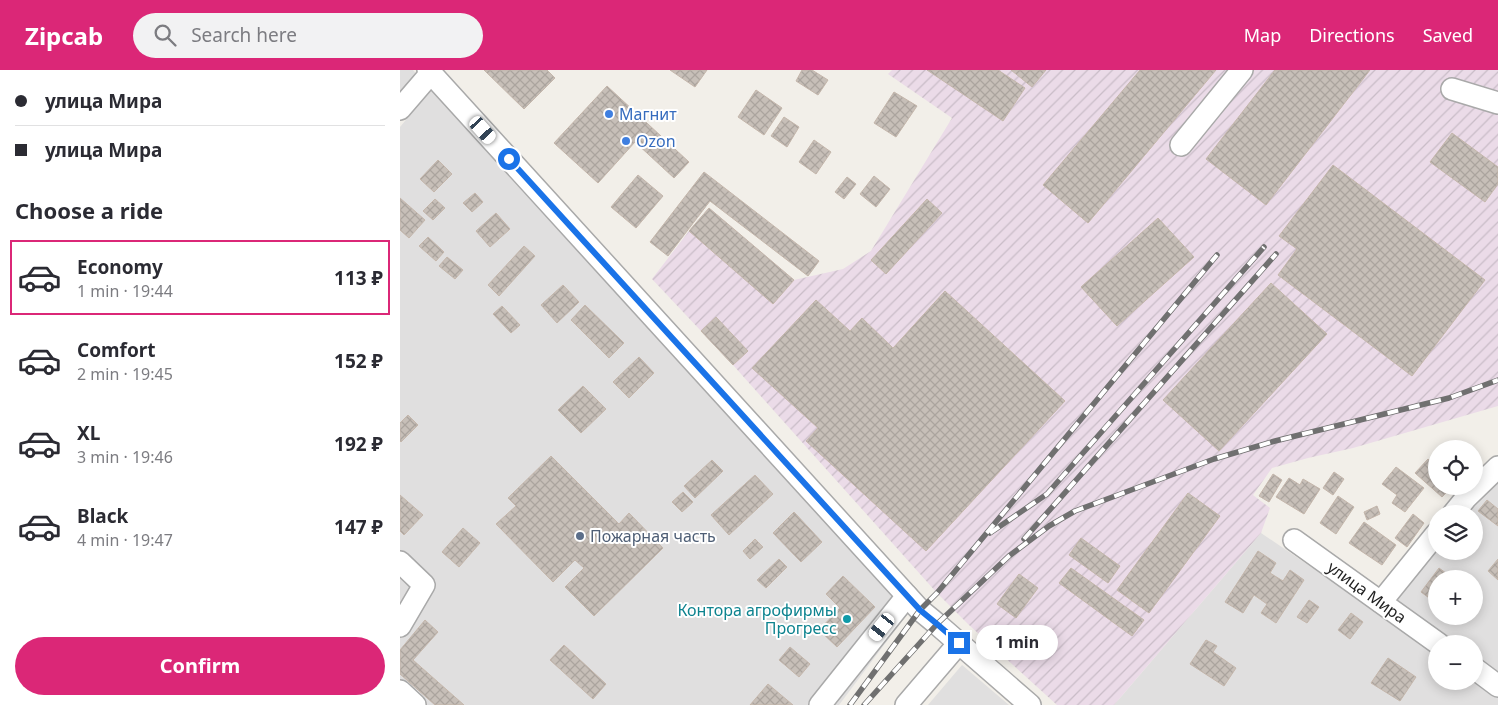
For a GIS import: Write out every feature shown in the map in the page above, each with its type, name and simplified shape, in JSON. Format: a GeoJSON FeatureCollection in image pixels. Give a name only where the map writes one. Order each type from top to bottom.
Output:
{"type":"FeatureCollection","features":[{"type":"Feature","properties":{"kind":"street"},"geometry":{"type":"LineString","coordinates":[[1182,145],[1242,70]]}},
{"type":"Feature","properties":{"kind":"street"},"geometry":{"type":"LineString","coordinates":[[400,109],[429,71],[920,610],[1030,705]]}},
{"type":"Feature","properties":{"kind":"street"},"geometry":{"type":"LineString","coordinates":[[1452,90],[1498,103]]}},
{"type":"Feature","properties":{"kind":"street"},"geometry":{"type":"LineString","coordinates":[[1460,505],[1498,467]]}},
{"type":"Feature","properties":{"kind":"street","name":"улица Мира"},"geometry":{"type":"LineString","coordinates":[[1294,540],[1428,636]]}},
{"type":"Feature","properties":{"kind":"street"},"geometry":{"type":"LineString","coordinates":[[1381,602],[1428,544]]}},
{"type":"Feature","properties":{"kind":"street"},"geometry":{"type":"LineString","coordinates":[[400,562],[424,585],[400,626]]}},
{"type":"Feature","properties":{"kind":"street"},"geometry":{"type":"LineString","coordinates":[[820,705],[907,596]]}},
{"type":"Feature","properties":{"kind":"street"},"geometry":{"type":"LineString","coordinates":[[906,705],[959,643]]}},
{"type":"Feature","properties":{"kind":"street"},"geometry":{"type":"LineString","coordinates":[[1483,675],[1498,686]]}},
{"type":"Feature","properties":{"kind":"street"},"geometry":{"type":"LineString","coordinates":[[400,691],[415,705]]}},
{"type":"Feature","properties":{"kind":"shaded area"},"geometry":{"type":"Polygon","coordinates":[[[400,70],[413,70],[418,76],[400,98],[400,70]]]}},
{"type":"Feature","properties":{"kind":"shaded area"},"geometry":{"type":"Polygon","coordinates":[[[892,70],[1498,70],[1498,406],[1353,448],[1272,468],[1253,495],[1270,508],[1261,533],[1114,705],[1057,705],[969,625],[937,593],[733,365],[652,279],[709,208],[794,280],[843,269],[871,251],[952,118],[888,74],[892,70]]]}},
{"type":"Feature","properties":{"kind":"shaded area"},"geometry":{"type":"Polygon","coordinates":[[[431,90],[908,613],[839,705],[400,705],[400,127],[431,90]]]}},
{"type":"Feature","properties":{"kind":"shaded area"},"geometry":{"type":"Polygon","coordinates":[[[1498,475],[1498,676],[1483,665],[1483,635],[1439,635],[1392,602],[1428,552],[1428,560],[1483,560],[1483,505],[1469,505],[1479,495],[1483,495],[1483,490],[1498,475]]]}},
{"type":"Feature","properties":{"kind":"shaded area"},"geometry":{"type":"Polygon","coordinates":[[[1261,533],[1428,647],[1428,690],[1483,690],[1483,684],[1498,695],[1498,705],[1114,705],[1261,533]]]}},
{"type":"Feature","properties":{"kind":"shaded area"},"geometry":{"type":"Polygon","coordinates":[[[962,665],[1009,705],[928,705],[962,665]]]}},
{"type":"Feature","properties":{"kind":"building"},"geometry":{"type":"Polygon","coordinates":[[[484,70],[547,70],[555,78],[524,109],[484,70]]]}},
{"type":"Feature","properties":{"kind":"building"},"geometry":{"type":"Polygon","coordinates":[[[670,70],[707,70],[695,87],[670,70]]]}},
{"type":"Feature","properties":{"kind":"building"},"geometry":{"type":"Polygon","coordinates":[[[802,70],[812,70],[828,80],[818,95],[796,81],[802,70]]]}},
{"type":"Feature","properties":{"kind":"building"},"geometry":{"type":"Polygon","coordinates":[[[927,70],[998,70],[1025,88],[1003,121],[927,70]]]}},
{"type":"Feature","properties":{"kind":"building"},"geometry":{"type":"Polygon","coordinates":[[[1011,70],[1046,70],[1032,87],[1011,70]]]}},
{"type":"Feature","properties":{"kind":"building"},"geometry":{"type":"Polygon","coordinates":[[[1140,70],[1216,70],[1088,223],[1043,185],[1140,70]]]}},
{"type":"Feature","properties":{"kind":"building"},"geometry":{"type":"Polygon","coordinates":[[[1275,70],[1370,70],[1266,205],[1206,159],[1275,70]]]}},
{"type":"Feature","properties":{"kind":"building","name":"Магнит"},"geometry":{"type":"Polygon","coordinates":[[[607,86],[689,162],[674,178],[635,142],[598,183],[554,143],[607,86]]]}},
{"type":"Feature","properties":{"kind":"building"},"geometry":{"type":"Polygon","coordinates":[[[756,90],[782,108],[764,135],[738,117],[756,90]]]}},
{"type":"Feature","properties":{"kind":"building"},"geometry":{"type":"Polygon","coordinates":[[[894,92],[917,106],[896,137],[874,123],[894,92]]]}},
{"type":"Feature","properties":{"kind":"building"},"geometry":{"type":"Polygon","coordinates":[[[784,117],[799,127],[787,147],[771,136],[784,117]]]}},
{"type":"Feature","properties":{"kind":"building"},"geometry":{"type":"Polygon","coordinates":[[[1452,133],[1498,167],[1498,184],[1485,202],[1430,162],[1452,133]]]}},
{"type":"Feature","properties":{"kind":"building"},"geometry":{"type":"Polygon","coordinates":[[[814,140],[831,152],[816,174],[799,162],[814,140]]]}},
{"type":"Feature","properties":{"kind":"building"},"geometry":{"type":"Polygon","coordinates":[[[438,160],[452,174],[434,192],[420,179],[438,160]]]}},
{"type":"Feature","properties":{"kind":"building"},"geometry":{"type":"Polygon","coordinates":[[[1333,165],[1485,280],[1412,376],[1278,275],[1297,249],[1279,236],[1333,165]]]}},
{"type":"Feature","properties":{"kind":"building"},"geometry":{"type":"Polygon","coordinates":[[[704,172],[819,261],[808,276],[710,201],[668,256],[650,242],[704,172]]]}},
{"type":"Feature","properties":{"kind":"building"},"geometry":{"type":"Polygon","coordinates":[[[638,175],[663,196],[636,228],[611,207],[638,175]]]}},
{"type":"Feature","properties":{"kind":"building"},"geometry":{"type":"Polygon","coordinates":[[[874,176],[890,189],[876,207],[860,194],[874,176]]]}},
{"type":"Feature","properties":{"kind":"building"},"geometry":{"type":"Polygon","coordinates":[[[847,177],[856,184],[844,199],[835,192],[847,177]]]}},
{"type":"Feature","properties":{"kind":"building"},"geometry":{"type":"Polygon","coordinates":[[[475,193],[483,202],[472,212],[463,203],[475,193]]]}},
{"type":"Feature","properties":{"kind":"building"},"geometry":{"type":"Polygon","coordinates":[[[400,198],[425,220],[409,238],[400,230],[400,198]]]}},
{"type":"Feature","properties":{"kind":"building"},"geometry":{"type":"Polygon","coordinates":[[[435,199],[445,208],[433,220],[423,211],[435,199]]]}},
{"type":"Feature","properties":{"kind":"building"},"geometry":{"type":"Polygon","coordinates":[[[927,199],[942,213],[886,274],[871,260],[927,199]]]}},
{"type":"Feature","properties":{"kind":"building"},"geometry":{"type":"Polygon","coordinates":[[[709,208],[794,280],[773,304],[689,231],[709,208]]]}},
{"type":"Feature","properties":{"kind":"building"},"geometry":{"type":"Polygon","coordinates":[[[496,213],[510,229],[490,247],[476,231],[496,213]]]}},
{"type":"Feature","properties":{"kind":"building"},"geometry":{"type":"Polygon","coordinates":[[[1158,218],[1194,257],[1117,326],[1081,287],[1158,218]]]}},
{"type":"Feature","properties":{"kind":"building"},"geometry":{"type":"Polygon","coordinates":[[[428,237],[444,252],[436,261],[419,246],[428,237]]]}},
{"type":"Feature","properties":{"kind":"building"},"geometry":{"type":"Polygon","coordinates":[[[524,246],[535,256],[499,296],[488,285],[524,246]]]}},
{"type":"Feature","properties":{"kind":"building"},"geometry":{"type":"Polygon","coordinates":[[[447,257],[463,270],[455,279],[439,266],[447,257]]]}},
{"type":"Feature","properties":{"kind":"building"},"geometry":{"type":"Polygon","coordinates":[[[1271,283],[1327,334],[1219,451],[1163,400],[1271,283]]]}},
{"type":"Feature","properties":{"kind":"building"},"geometry":{"type":"Polygon","coordinates":[[[563,285],[579,302],[557,323],[541,305],[563,285]]]}},
{"type":"Feature","properties":{"kind":"building"},"geometry":{"type":"Polygon","coordinates":[[[945,291],[1065,401],[926,551],[806,441],[818,428],[752,368],[816,300],[850,331],[862,318],[893,348],[945,291]]]}},
{"type":"Feature","properties":{"kind":"building"},"geometry":{"type":"Polygon","coordinates":[[[585,305],[624,343],[609,358],[571,320],[585,305]]]}},
{"type":"Feature","properties":{"kind":"building"},"geometry":{"type":"Polygon","coordinates":[[[502,306],[520,325],[511,333],[493,314],[502,306]]]}},
{"type":"Feature","properties":{"kind":"building"},"geometry":{"type":"Polygon","coordinates":[[[716,317],[748,351],[733,365],[701,331],[716,317]]]}},
{"type":"Feature","properties":{"kind":"building"},"geometry":{"type":"Polygon","coordinates":[[[639,357],[654,373],[629,398],[613,382],[639,357]]]}},
{"type":"Feature","properties":{"kind":"building"},"geometry":{"type":"Polygon","coordinates":[[[583,386],[606,409],[581,433],[558,410],[583,386]]]}},
{"type":"Feature","properties":{"kind":"building"},"geometry":{"type":"Polygon","coordinates":[[[408,415],[418,425],[401,442],[400,423],[408,415]]]}},
{"type":"Feature","properties":{"kind":"building","name":"Пожарная часть"},"geometry":{"type":"Polygon","coordinates":[[[551,456],[619,524],[629,513],[663,548],[594,616],[565,587],[584,568],[575,560],[553,582],[496,524],[516,506],[508,498],[551,456]]]}},
{"type":"Feature","properties":{"kind":"building"},"geometry":{"type":"Polygon","coordinates":[[[1428,459],[1428,485],[1415,473],[1428,459]]]}},
{"type":"Feature","properties":{"kind":"building"},"geometry":{"type":"Polygon","coordinates":[[[712,460],[723,471],[695,498],[684,486],[712,460]]]}},
{"type":"Feature","properties":{"kind":"building"},"geometry":{"type":"Polygon","coordinates":[[[1396,467],[1424,488],[1405,512],[1392,503],[1397,495],[1382,484],[1396,467]]]}},
{"type":"Feature","properties":{"kind":"building"},"geometry":{"type":"Polygon","coordinates":[[[1334,472],[1344,479],[1333,495],[1323,488],[1334,472]]]}},
{"type":"Feature","properties":{"kind":"building"},"geometry":{"type":"Polygon","coordinates":[[[1273,474],[1282,480],[1269,502],[1259,496],[1273,474]]]}},
{"type":"Feature","properties":{"kind":"building"},"geometry":{"type":"Polygon","coordinates":[[[755,475],[773,494],[729,535],[711,515],[755,475]]]}},
{"type":"Feature","properties":{"kind":"building"},"geometry":{"type":"Polygon","coordinates":[[[1289,478],[1300,485],[1303,479],[1320,489],[1304,514],[1276,497],[1289,478]]]}},
{"type":"Feature","properties":{"kind":"building"},"geometry":{"type":"Polygon","coordinates":[[[683,492],[693,502],[682,512],[672,502],[683,492]]]}},
{"type":"Feature","properties":{"kind":"building"},"geometry":{"type":"Polygon","coordinates":[[[1188,493],[1220,516],[1149,613],[1117,590],[1188,493]]]}},
{"type":"Feature","properties":{"kind":"building"},"geometry":{"type":"Polygon","coordinates":[[[400,495],[423,515],[404,535],[400,531],[400,495]]]}},
{"type":"Feature","properties":{"kind":"building"},"geometry":{"type":"Polygon","coordinates":[[[1338,496],[1354,507],[1336,534],[1320,523],[1338,496]]]}},
{"type":"Feature","properties":{"kind":"building"},"geometry":{"type":"Polygon","coordinates":[[[1487,500],[1498,509],[1498,526],[1483,515],[1483,505],[1487,500]]]}},
{"type":"Feature","properties":{"kind":"building"},"geometry":{"type":"Polygon","coordinates":[[[1377,506],[1380,514],[1367,520],[1364,512],[1377,506]]]}},
{"type":"Feature","properties":{"kind":"building"},"geometry":{"type":"Polygon","coordinates":[[[794,512],[822,542],[801,562],[773,533],[794,512]]]}},
{"type":"Feature","properties":{"kind":"building"},"geometry":{"type":"Polygon","coordinates":[[[1413,514],[1424,523],[1407,547],[1395,538],[1413,514]]]}},
{"type":"Feature","properties":{"kind":"building"},"geometry":{"type":"Polygon","coordinates":[[[1364,522],[1396,545],[1382,565],[1349,543],[1364,522]]]}},
{"type":"Feature","properties":{"kind":"building"},"geometry":{"type":"Polygon","coordinates":[[[463,528],[480,543],[459,567],[442,552],[463,528]]]}},
{"type":"Feature","properties":{"kind":"building"},"geometry":{"type":"Polygon","coordinates":[[[1081,538],[1120,566],[1108,583],[1069,555],[1081,538]]]}},
{"type":"Feature","properties":{"kind":"building"},"geometry":{"type":"Polygon","coordinates":[[[755,539],[763,547],[750,559],[743,551],[755,539]]]}},
{"type":"Feature","properties":{"kind":"building"},"geometry":{"type":"Polygon","coordinates":[[[1258,551],[1276,563],[1270,573],[1283,581],[1290,570],[1304,580],[1276,623],[1261,613],[1267,604],[1254,595],[1243,613],[1225,602],[1258,551]]]}},
{"type":"Feature","properties":{"kind":"building"},"geometry":{"type":"Polygon","coordinates":[[[779,559],[787,567],[766,588],[757,580],[779,559]]]}},
{"type":"Feature","properties":{"kind":"building"},"geometry":{"type":"Polygon","coordinates":[[[1498,559],[1498,580],[1488,571],[1498,559]]]}},
{"type":"Feature","properties":{"kind":"building"},"geometry":{"type":"Polygon","coordinates":[[[1071,568],[1144,620],[1132,636],[1059,583],[1071,568]]]}},
{"type":"Feature","properties":{"kind":"building"},"geometry":{"type":"Polygon","coordinates":[[[1019,574],[1038,588],[1016,618],[997,604],[1019,574]]]}},
{"type":"Feature","properties":{"kind":"building","name":"Контора агрофирмы Прогресс"},"geometry":{"type":"Polygon","coordinates":[[[843,576],[875,607],[837,647],[819,630],[840,608],[826,594],[843,576]]]}},
{"type":"Feature","properties":{"kind":"building"},"geometry":{"type":"Polygon","coordinates":[[[1428,583],[1428,597],[1421,592],[1428,583]]]}},
{"type":"Feature","properties":{"kind":"building"},"geometry":{"type":"Polygon","coordinates":[[[1309,600],[1319,607],[1307,623],[1297,617],[1309,600]]]}},
{"type":"Feature","properties":{"kind":"building"},"geometry":{"type":"Polygon","coordinates":[[[1351,613],[1363,622],[1350,639],[1338,630],[1351,613]]]}},
{"type":"Feature","properties":{"kind":"building"},"geometry":{"type":"Polygon","coordinates":[[[425,620],[438,632],[413,660],[464,705],[435,705],[400,674],[400,650],[425,620]]]}},
{"type":"Feature","properties":{"kind":"building"},"geometry":{"type":"Polygon","coordinates":[[[1206,640],[1217,646],[1213,652],[1236,668],[1224,686],[1190,664],[1206,640]]]}},
{"type":"Feature","properties":{"kind":"building"},"geometry":{"type":"Polygon","coordinates":[[[564,645],[606,684],[593,699],[550,660],[564,645]]]}},
{"type":"Feature","properties":{"kind":"building"},"geometry":{"type":"Polygon","coordinates":[[[790,647],[810,664],[799,677],[779,660],[790,647]]]}},
{"type":"Feature","properties":{"kind":"building"},"geometry":{"type":"Polygon","coordinates":[[[1388,658],[1416,677],[1400,701],[1371,683],[1388,658]]]}},
{"type":"Feature","properties":{"kind":"building"},"geometry":{"type":"Polygon","coordinates":[[[768,684],[793,705],[750,705],[768,684]]]}},
{"type":"Feature","properties":{"kind":"railway"},"geometry":{"type":"LineString","coordinates":[[990,533],[1047,494],[1264,247]]}},
{"type":"Feature","properties":{"kind":"railway"},"geometry":{"type":"LineString","coordinates":[[1024,539],[1276,254]]}},
{"type":"Feature","properties":{"kind":"railway"},"geometry":{"type":"LineString","coordinates":[[850,705],[920,610],[937,593],[1217,255]]}},
{"type":"Feature","properties":{"kind":"railway"},"geometry":{"type":"LineString","coordinates":[[864,705],[937,624],[1009,556],[1049,526],[1075,511],[1214,459],[1275,441],[1449,398],[1498,380]]}},
{"type":"Feature","properties":{"kind":"place","name":"Магнит"},"geometry":{"type":"Point","coordinates":[609,114]}},
{"type":"Feature","properties":{"kind":"place","name":"Ozon"},"geometry":{"type":"Point","coordinates":[626,141]}},
{"type":"Feature","properties":{"kind":"place","name":"Пожарная часть"},"geometry":{"type":"Point","coordinates":[580,536]}},
{"type":"Feature","properties":{"kind":"place","name":"Контора агрофирмы Прогресс"},"geometry":{"type":"Point","coordinates":[847,619]}},
{"type":"Feature","properties":{"kind":"route"},"geometry":{"type":"LineString","coordinates":[[509,159],[920,610],[959,643]]}}]}
